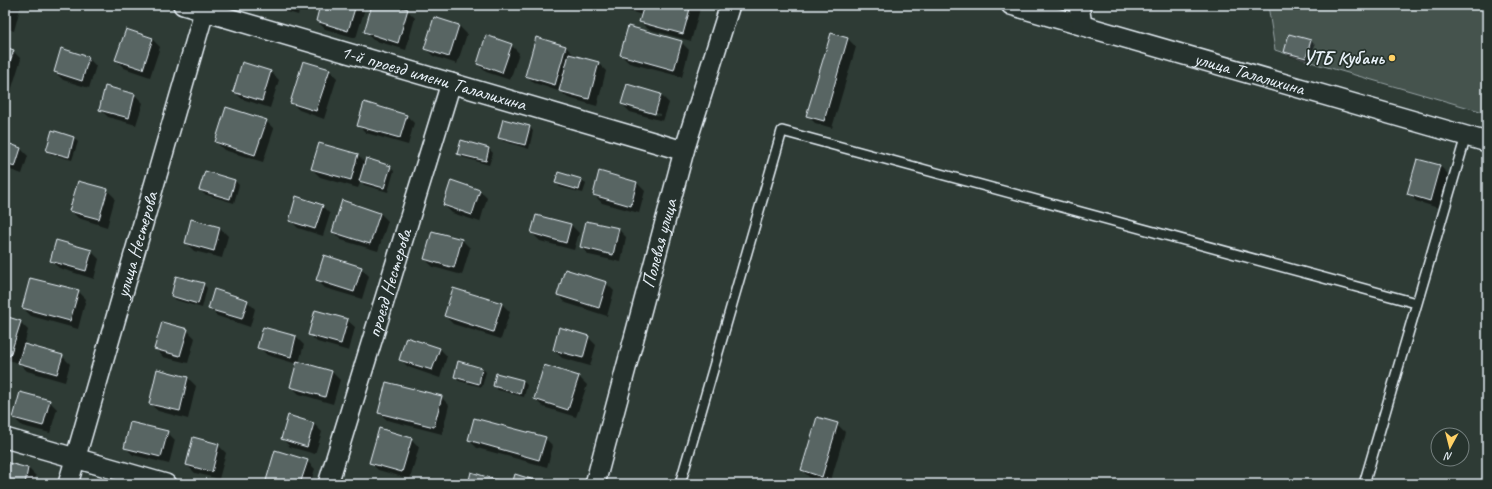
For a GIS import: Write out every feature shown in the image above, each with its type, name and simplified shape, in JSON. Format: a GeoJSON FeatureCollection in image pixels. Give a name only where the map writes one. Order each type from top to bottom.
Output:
{"type":"FeatureCollection","features":[{"type":"Feature","properties":{"kind":"street","name":"1-й проезд имени Талалихина"},"geometry":{"type":"LineString","coordinates":[[183,5],[205,8],[451,83],[684,151]]}},
{"type":"Feature","properties":{"kind":"street","name":"Полевая улица"},"geometry":{"type":"LineString","coordinates":[[595,484],[684,151],[730,5]]}},
{"type":"Feature","properties":{"kind":"street","name":"улица Талалихина"},"geometry":{"type":"LineString","coordinates":[[1011,5],[1487,142]]}},
{"type":"Feature","properties":{"kind":"street"},"geometry":{"type":"LineString","coordinates":[[1080,5],[1082,25]]}},
{"type":"Feature","properties":{"kind":"street","name":"улица Нестерова"},"geometry":{"type":"LineString","coordinates":[[68,484],[205,8]]}},
{"type":"Feature","properties":{"kind":"street","name":"проезд Нестерова"},"geometry":{"type":"LineString","coordinates":[[328,484],[451,83]]}},
{"type":"Feature","properties":{"kind":"street"},"geometry":{"type":"LineString","coordinates":[[5,438],[166,484]]}},
{"type":"Feature","properties":{"kind":"lane"},"geometry":{"type":"LineString","coordinates":[[680,484],[782,131],[1416,303]]}},
{"type":"Feature","properties":{"kind":"lane"},"geometry":{"type":"LineString","coordinates":[[1364,484],[1466,136]]}},
{"type":"Feature","properties":{"kind":"shaded area","name":"УТБ Кубань"},"geometry":{"type":"Polygon","coordinates":[[[1268,5],[1487,5],[1487,113],[1320,65],[1275,50],[1268,5]]]}},
{"type":"Feature","properties":{"kind":"building"},"geometry":{"type":"Polygon","coordinates":[[[5,5],[11,5],[6,24],[5,23],[5,5]]]}},
{"type":"Feature","properties":{"kind":"building"},"geometry":{"type":"Polygon","coordinates":[[[320,5],[356,5],[348,31],[316,21],[320,5]]]}},
{"type":"Feature","properties":{"kind":"building"},"geometry":{"type":"Polygon","coordinates":[[[372,5],[394,5],[408,9],[398,43],[364,32],[372,5]]]}},
{"type":"Feature","properties":{"kind":"building"},"geometry":{"type":"Polygon","coordinates":[[[644,5],[691,5],[683,34],[639,22],[644,5]]]}},
{"type":"Feature","properties":{"kind":"building"},"geometry":{"type":"Polygon","coordinates":[[[434,17],[459,25],[449,57],[424,49],[434,17]]]}},
{"type":"Feature","properties":{"kind":"building"},"geometry":{"type":"Polygon","coordinates":[[[628,26],[682,41],[674,70],[620,55],[628,26]]]}},
{"type":"Feature","properties":{"kind":"building"},"geometry":{"type":"Polygon","coordinates":[[[126,29],[153,38],[143,69],[115,60],[126,29]]]}},
{"type":"Feature","properties":{"kind":"building"},"geometry":{"type":"Polygon","coordinates":[[[831,33],[848,38],[824,121],[806,116],[831,33]]]}},
{"type":"Feature","properties":{"kind":"building"},"geometry":{"type":"Polygon","coordinates":[[[1289,34],[1311,40],[1306,58],[1284,52],[1289,34]]]}},
{"type":"Feature","properties":{"kind":"building"},"geometry":{"type":"Polygon","coordinates":[[[486,35],[512,44],[502,73],[477,64],[486,35]]]}},
{"type":"Feature","properties":{"kind":"building"},"geometry":{"type":"Polygon","coordinates":[[[536,37],[566,46],[555,85],[525,76],[536,37]]]}},
{"type":"Feature","properties":{"kind":"building"},"geometry":{"type":"Polygon","coordinates":[[[5,47],[14,50],[5,76],[5,47]]]}},
{"type":"Feature","properties":{"kind":"building"},"geometry":{"type":"Polygon","coordinates":[[[61,48],[89,57],[82,81],[54,72],[61,48]]]}},
{"type":"Feature","properties":{"kind":"building"},"geometry":{"type":"Polygon","coordinates":[[[569,54],[599,62],[589,99],[559,91],[569,54]]]}},
{"type":"Feature","properties":{"kind":"building"},"geometry":{"type":"Polygon","coordinates":[[[303,61],[330,69],[316,111],[290,103],[303,61]]]}},
{"type":"Feature","properties":{"kind":"building"},"geometry":{"type":"Polygon","coordinates":[[[242,62],[271,71],[262,101],[233,92],[242,62]]]}},
{"type":"Feature","properties":{"kind":"building"},"geometry":{"type":"Polygon","coordinates":[[[627,84],[661,94],[655,114],[621,104],[627,84]]]}},
{"type":"Feature","properties":{"kind":"building"},"geometry":{"type":"Polygon","coordinates":[[[105,86],[135,94],[129,118],[99,110],[105,86]]]}},
{"type":"Feature","properties":{"kind":"building"},"geometry":{"type":"Polygon","coordinates":[[[364,102],[407,115],[400,138],[357,126],[364,102]]]}},
{"type":"Feature","properties":{"kind":"building"},"geometry":{"type":"Polygon","coordinates":[[[226,107],[267,120],[255,155],[215,142],[226,107]]]}},
{"type":"Feature","properties":{"kind":"building"},"geometry":{"type":"Polygon","coordinates":[[[503,119],[530,126],[525,145],[498,138],[503,119]]]}},
{"type":"Feature","properties":{"kind":"building"},"geometry":{"type":"Polygon","coordinates":[[[52,130],[74,137],[69,157],[46,151],[52,130]]]}},
{"type":"Feature","properties":{"kind":"building"},"geometry":{"type":"Polygon","coordinates":[[[461,140],[489,148],[486,161],[457,154],[461,140]]]}},
{"type":"Feature","properties":{"kind":"building"},"geometry":{"type":"Polygon","coordinates":[[[5,142],[21,148],[15,167],[5,164],[5,142]]]}},
{"type":"Feature","properties":{"kind":"building"},"geometry":{"type":"Polygon","coordinates":[[[319,143],[358,154],[351,180],[311,169],[319,143]]]}},
{"type":"Feature","properties":{"kind":"building"},"geometry":{"type":"Polygon","coordinates":[[[366,158],[391,166],[384,188],[359,181],[366,158]]]}},
{"type":"Feature","properties":{"kind":"building"},"geometry":{"type":"Polygon","coordinates":[[[1417,159],[1440,165],[1430,201],[1407,194],[1417,159]]]}},
{"type":"Feature","properties":{"kind":"building"},"geometry":{"type":"Polygon","coordinates":[[[205,171],[235,180],[230,199],[199,190],[205,171]]]}},
{"type":"Feature","properties":{"kind":"building"},"geometry":{"type":"Polygon","coordinates":[[[599,171],[637,182],[631,206],[593,195],[599,171]]]}},
{"type":"Feature","properties":{"kind":"building"},"geometry":{"type":"Polygon","coordinates":[[[558,172],[582,179],[579,190],[555,183],[558,172]]]}},
{"type":"Feature","properties":{"kind":"building"},"geometry":{"type":"Polygon","coordinates":[[[451,180],[480,190],[472,215],[443,205],[451,180]]]}},
{"type":"Feature","properties":{"kind":"building"},"geometry":{"type":"Polygon","coordinates":[[[78,181],[108,189],[99,219],[69,211],[78,181]]]}},
{"type":"Feature","properties":{"kind":"building"},"geometry":{"type":"Polygon","coordinates":[[[296,196],[323,205],[315,229],[289,221],[296,196]]]}},
{"type":"Feature","properties":{"kind":"building"},"geometry":{"type":"Polygon","coordinates":[[[342,200],[380,213],[370,244],[332,232],[342,200]]]}},
{"type":"Feature","properties":{"kind":"building"},"geometry":{"type":"Polygon","coordinates":[[[536,215],[571,224],[566,243],[531,233],[536,215]]]}},
{"type":"Feature","properties":{"kind":"building"},"geometry":{"type":"Polygon","coordinates":[[[191,219],[220,227],[214,251],[185,243],[191,219]]]}},
{"type":"Feature","properties":{"kind":"building"},"geometry":{"type":"Polygon","coordinates":[[[586,221],[619,228],[613,255],[580,247],[586,221]]]}},
{"type":"Feature","properties":{"kind":"building"},"geometry":{"type":"Polygon","coordinates":[[[432,231],[462,239],[454,268],[424,259],[432,231]]]}},
{"type":"Feature","properties":{"kind":"building"},"geometry":{"type":"Polygon","coordinates":[[[56,240],[92,250],[86,271],[50,261],[56,240]]]}},
{"type":"Feature","properties":{"kind":"building"},"geometry":{"type":"Polygon","coordinates":[[[324,255],[362,267],[354,292],[316,280],[324,255]]]}},
{"type":"Feature","properties":{"kind":"building"},"geometry":{"type":"Polygon","coordinates":[[[565,269],[607,282],[599,308],[557,295],[565,269]]]}},
{"type":"Feature","properties":{"kind":"building"},"geometry":{"type":"Polygon","coordinates":[[[176,276],[204,283],[198,304],[171,296],[176,276]]]}},
{"type":"Feature","properties":{"kind":"building"},"geometry":{"type":"Polygon","coordinates":[[[30,278],[79,290],[70,321],[22,308],[30,278]]]}},
{"type":"Feature","properties":{"kind":"building"},"geometry":{"type":"Polygon","coordinates":[[[453,288],[502,303],[493,332],[444,316],[453,288]]]}},
{"type":"Feature","properties":{"kind":"building"},"geometry":{"type":"Polygon","coordinates":[[[214,289],[248,300],[242,319],[208,309],[214,289]]]}},
{"type":"Feature","properties":{"kind":"building"},"geometry":{"type":"Polygon","coordinates":[[[315,310],[348,319],[341,344],[308,335],[315,310]]]}},
{"type":"Feature","properties":{"kind":"building"},"geometry":{"type":"Polygon","coordinates":[[[5,316],[21,321],[10,356],[5,354],[5,316]]]}},
{"type":"Feature","properties":{"kind":"building"},"geometry":{"type":"Polygon","coordinates":[[[162,322],[188,329],[180,356],[154,349],[162,322]]]}},
{"type":"Feature","properties":{"kind":"building"},"geometry":{"type":"Polygon","coordinates":[[[263,327],[296,336],[291,357],[257,348],[263,327]]]}},
{"type":"Feature","properties":{"kind":"building"},"geometry":{"type":"Polygon","coordinates":[[[559,327],[589,336],[583,358],[553,350],[559,327]]]}},
{"type":"Feature","properties":{"kind":"building"},"geometry":{"type":"Polygon","coordinates":[[[406,337],[440,348],[432,370],[399,360],[406,337]]]}},
{"type":"Feature","properties":{"kind":"building"},"geometry":{"type":"Polygon","coordinates":[[[24,344],[63,355],[57,374],[18,363],[24,344]]]}},
{"type":"Feature","properties":{"kind":"building"},"geometry":{"type":"Polygon","coordinates":[[[297,361],[332,371],[325,397],[290,387],[297,361]]]}},
{"type":"Feature","properties":{"kind":"building"},"geometry":{"type":"Polygon","coordinates":[[[458,361],[482,368],[479,384],[454,377],[458,361]]]}},
{"type":"Feature","properties":{"kind":"building"},"geometry":{"type":"Polygon","coordinates":[[[544,365],[579,376],[568,410],[534,399],[544,365]]]}},
{"type":"Feature","properties":{"kind":"building"},"geometry":{"type":"Polygon","coordinates":[[[157,369],[188,377],[180,411],[149,404],[157,369]]]}},
{"type":"Feature","properties":{"kind":"building"},"geometry":{"type":"Polygon","coordinates":[[[496,373],[523,380],[520,394],[493,386],[496,373]]]}},
{"type":"Feature","properties":{"kind":"building"},"geometry":{"type":"Polygon","coordinates":[[[386,382],[442,396],[434,427],[378,413],[386,382]]]}},
{"type":"Feature","properties":{"kind":"building"},"geometry":{"type":"Polygon","coordinates":[[[20,392],[50,400],[43,426],[13,418],[20,392]]]}},
{"type":"Feature","properties":{"kind":"building"},"geometry":{"type":"Polygon","coordinates":[[[288,415],[314,423],[307,447],[281,439],[288,415]]]}},
{"type":"Feature","properties":{"kind":"building"},"geometry":{"type":"Polygon","coordinates":[[[817,417],[838,423],[822,477],[801,470],[817,417]]]}},
{"type":"Feature","properties":{"kind":"building"},"geometry":{"type":"Polygon","coordinates":[[[474,418],[546,437],[539,460],[468,440],[474,418]]]}},
{"type":"Feature","properties":{"kind":"building"},"geometry":{"type":"Polygon","coordinates":[[[130,422],[168,431],[161,457],[124,448],[130,422]]]}},
{"type":"Feature","properties":{"kind":"building"},"geometry":{"type":"Polygon","coordinates":[[[379,428],[412,438],[402,472],[369,463],[379,428]]]}},
{"type":"Feature","properties":{"kind":"building"},"geometry":{"type":"Polygon","coordinates":[[[193,437],[219,444],[212,472],[186,465],[193,437]]]}},
{"type":"Feature","properties":{"kind":"building"},"geometry":{"type":"Polygon","coordinates":[[[275,450],[308,460],[300,484],[265,484],[275,450]]]}},
{"type":"Feature","properties":{"kind":"building"},"geometry":{"type":"Polygon","coordinates":[[[5,462],[28,468],[25,484],[5,484],[5,462]]]}},
{"type":"Feature","properties":{"kind":"building"},"geometry":{"type":"Polygon","coordinates":[[[471,472],[500,481],[499,484],[468,484],[471,472]]]}},
{"type":"Feature","properties":{"kind":"building"},"geometry":{"type":"Polygon","coordinates":[[[515,474],[547,484],[512,484],[515,474]]]}},
{"type":"Feature","properties":{"kind":"place","name":"УТБ Кубань"},"geometry":{"type":"Point","coordinates":[1392,58]}}]}
